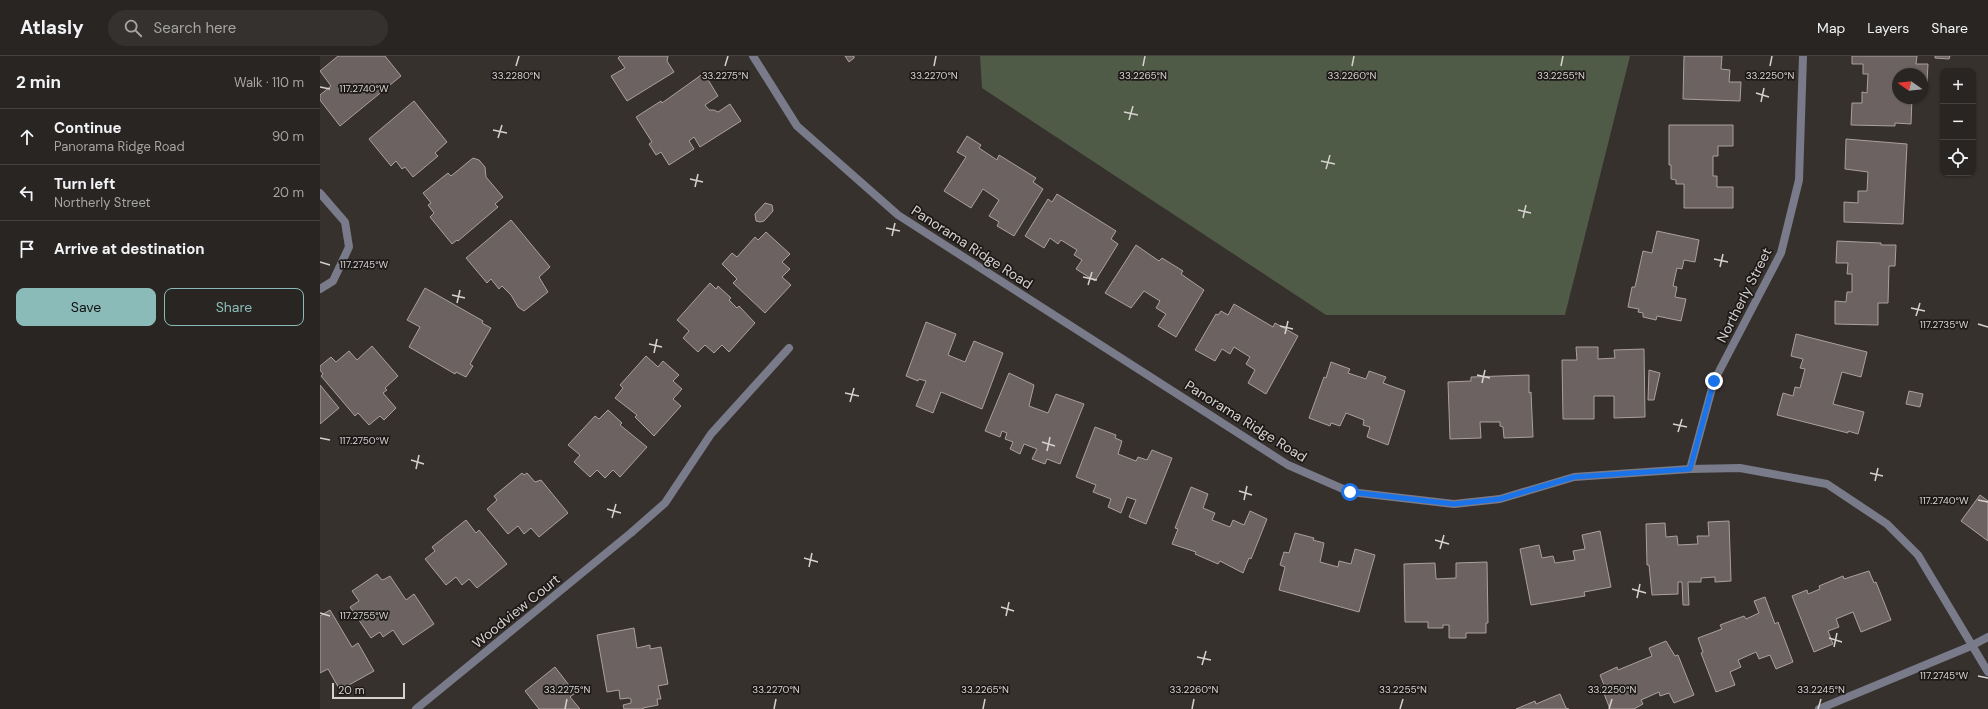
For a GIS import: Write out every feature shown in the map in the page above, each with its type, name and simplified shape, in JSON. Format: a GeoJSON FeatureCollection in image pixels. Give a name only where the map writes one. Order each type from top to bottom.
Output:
{"type":"FeatureCollection","features":[{"type":"Feature","properties":{"kind":"street","name":"Panorama Ridge Road"},"geometry":{"type":"LineString","coordinates":[[753,56],[797,126],[898,215],[1288,465],[1350,492],[1454,504],[1500,499],[1574,477],[1690,469],[1740,468],[1827,484],[1888,524],[1918,555],[1971,646],[1988,672]]}},
{"type":"Feature","properties":{"kind":"street","name":"Northerly Street"},"geometry":{"type":"LineString","coordinates":[[1690,469],[1714,381],[1781,254],[1799,180],[1803,56]]}},
{"type":"Feature","properties":{"kind":"street"},"geometry":{"type":"LineString","coordinates":[[320,193],[345,222],[349,247],[333,281],[320,289]]}},
{"type":"Feature","properties":{"kind":"street","name":"Woodview Court"},"geometry":{"type":"LineString","coordinates":[[416,709],[632,532],[665,503],[711,434],[788,348]]}},
{"type":"Feature","properties":{"kind":"street"},"geometry":{"type":"LineString","coordinates":[[1819,709],[1971,646],[1988,637]]}},
{"type":"Feature","properties":{"kind":"green space"},"geometry":{"type":"Polygon","coordinates":[[[980,56],[1630,56],[1565,315],[1326,315],[982,88],[980,56]]]}},
{"type":"Feature","properties":{"kind":"building"},"geometry":{"type":"Polygon","coordinates":[[[338,56],[385,56],[401,76],[340,126],[320,100],[320,95],[331,86],[320,71],[338,56]]]}},
{"type":"Feature","properties":{"kind":"building"},"geometry":{"type":"Polygon","coordinates":[[[620,56],[668,56],[667,61],[674,72],[627,101],[611,76],[625,68],[618,58],[620,56]]]}},
{"type":"Feature","properties":{"kind":"building"},"geometry":{"type":"Polygon","coordinates":[[[845,56],[854,56],[854,58],[849,62],[845,56]]]}},
{"type":"Feature","properties":{"kind":"building"},"geometry":{"type":"Polygon","coordinates":[[[1684,56],[1722,56],[1721,69],[1730,70],[1729,82],[1741,82],[1740,101],[1683,99],[1684,56]]]}},
{"type":"Feature","properties":{"kind":"building"},"geometry":{"type":"Polygon","coordinates":[[[1852,56],[1917,56],[1916,64],[1928,64],[1928,68],[1892,68],[1892,104],[1912,104],[1911,124],[1895,123],[1895,126],[1851,125],[1852,103],[1862,103],[1862,92],[1867,93],[1868,74],[1863,74],[1863,64],[1852,64],[1852,56]]]}},
{"type":"Feature","properties":{"kind":"building"},"geometry":{"type":"Polygon","coordinates":[[[1935,56],[1950,56],[1949,59],[1935,58],[1935,56]]]}},
{"type":"Feature","properties":{"kind":"building"},"geometry":{"type":"Polygon","coordinates":[[[704,73],[718,96],[705,105],[709,110],[718,112],[730,104],[741,121],[700,147],[694,137],[689,141],[694,149],[669,165],[661,152],[656,155],[649,144],[652,142],[636,117],[661,101],[662,103],[704,73]]]}},
{"type":"Feature","properties":{"kind":"building"},"geometry":{"type":"Polygon","coordinates":[[[414,101],[447,142],[435,153],[438,156],[413,177],[405,167],[402,169],[396,161],[391,166],[369,139],[414,101]]]}},
{"type":"Feature","properties":{"kind":"building"},"geometry":{"type":"Polygon","coordinates":[[[1669,125],[1733,125],[1733,146],[1718,146],[1718,156],[1713,156],[1713,176],[1717,176],[1717,187],[1733,187],[1733,208],[1684,208],[1684,184],[1676,184],[1676,180],[1671,179],[1671,165],[1669,165],[1669,125]]]}},
{"type":"Feature","properties":{"kind":"building"},"geometry":{"type":"Polygon","coordinates":[[[967,136],[981,145],[979,148],[997,160],[999,155],[1036,178],[1033,182],[1043,189],[1014,236],[997,226],[999,222],[989,216],[999,200],[983,189],[971,208],[944,191],[966,157],[957,152],[967,136]]]}},
{"type":"Feature","properties":{"kind":"building"},"geometry":{"type":"Polygon","coordinates":[[[1846,139],[1907,144],[1903,224],[1844,222],[1844,202],[1858,203],[1858,191],[1867,191],[1868,172],[1845,169],[1846,139]]]}},
{"type":"Feature","properties":{"kind":"building"},"geometry":{"type":"Polygon","coordinates":[[[473,158],[479,160],[485,167],[486,177],[503,197],[495,204],[498,207],[458,241],[457,240],[452,244],[430,217],[434,213],[428,205],[431,203],[423,193],[448,173],[451,176],[473,158]]]}},
{"type":"Feature","properties":{"kind":"building"},"geometry":{"type":"Polygon","coordinates":[[[1057,194],[1116,231],[1111,239],[1118,244],[1095,281],[1076,269],[1082,260],[1074,255],[1077,250],[1061,240],[1058,244],[1050,238],[1044,248],[1025,236],[1048,199],[1052,202],[1057,194]]]}},
{"type":"Feature","properties":{"kind":"building"},"geometry":{"type":"Polygon","coordinates":[[[765,203],[772,205],[773,211],[764,221],[756,221],[755,214],[765,203]]]}},
{"type":"Feature","properties":{"kind":"building"},"geometry":{"type":"Polygon","coordinates":[[[511,220],[550,267],[539,277],[548,292],[524,311],[518,307],[511,295],[502,286],[499,289],[491,279],[487,283],[466,258],[511,220]]]}},
{"type":"Feature","properties":{"kind":"building"},"geometry":{"type":"Polygon","coordinates":[[[1657,231],[1699,240],[1695,262],[1684,260],[1682,269],[1677,268],[1673,286],[1677,287],[1675,297],[1686,299],[1681,321],[1657,316],[1656,320],[1643,317],[1643,313],[1638,312],[1639,309],[1628,307],[1632,287],[1635,287],[1643,251],[1652,253],[1657,231]]]}},
{"type":"Feature","properties":{"kind":"building"},"geometry":{"type":"Polygon","coordinates":[[[766,232],[790,254],[782,262],[790,269],[782,277],[791,285],[765,313],[733,283],[737,279],[722,264],[732,253],[737,257],[755,237],[758,240],[766,232]]]}},
{"type":"Feature","properties":{"kind":"building"},"geometry":{"type":"Polygon","coordinates":[[[1837,241],[1896,245],[1895,266],[1889,266],[1888,303],[1878,303],[1878,325],[1835,324],[1835,301],[1846,302],[1847,292],[1852,292],[1852,274],[1847,274],[1848,263],[1836,263],[1837,241]]]}},
{"type":"Feature","properties":{"kind":"building"},"geometry":{"type":"Polygon","coordinates":[[[1136,245],[1159,261],[1162,258],[1183,271],[1181,274],[1204,290],[1176,337],[1158,326],[1166,314],[1156,308],[1160,301],[1144,291],[1131,308],[1105,293],[1136,245]]]}},
{"type":"Feature","properties":{"kind":"building"},"geometry":{"type":"Polygon","coordinates":[[[710,283],[716,289],[718,286],[731,298],[729,300],[737,308],[739,306],[755,323],[729,352],[722,345],[714,353],[705,345],[698,352],[683,338],[689,331],[677,320],[710,283]]]}},
{"type":"Feature","properties":{"kind":"building"},"geometry":{"type":"Polygon","coordinates":[[[425,288],[483,321],[482,323],[491,328],[470,364],[473,366],[466,377],[456,372],[455,374],[409,347],[420,327],[407,320],[425,288]]]}},
{"type":"Feature","properties":{"kind":"building"},"geometry":{"type":"Polygon","coordinates":[[[1234,304],[1273,327],[1275,323],[1298,336],[1266,394],[1248,383],[1255,370],[1246,364],[1250,357],[1234,347],[1230,354],[1222,349],[1215,361],[1195,350],[1216,314],[1218,315],[1221,311],[1228,315],[1234,304]]]}},
{"type":"Feature","properties":{"kind":"building"},"geometry":{"type":"Polygon","coordinates":[[[926,322],[956,334],[948,355],[965,362],[974,341],[1003,353],[982,409],[941,392],[933,413],[916,406],[926,381],[919,379],[918,381],[906,376],[926,322]]]}},
{"type":"Feature","properties":{"kind":"building"},"geometry":{"type":"Polygon","coordinates":[[[1796,334],[1867,352],[1861,377],[1842,372],[1833,404],[1864,412],[1858,434],[1848,431],[1848,433],[1777,415],[1783,393],[1793,396],[1795,387],[1800,388],[1805,369],[1800,368],[1803,359],[1791,356],[1796,334]]]}},
{"type":"Feature","properties":{"kind":"building"},"geometry":{"type":"Polygon","coordinates":[[[372,346],[398,376],[385,388],[387,390],[383,393],[396,408],[384,420],[380,416],[369,425],[358,413],[355,416],[321,376],[323,374],[320,370],[320,366],[331,357],[336,362],[349,351],[357,360],[372,346]]]}},
{"type":"Feature","properties":{"kind":"building"},"geometry":{"type":"Polygon","coordinates":[[[1576,347],[1598,347],[1598,359],[1615,358],[1614,350],[1644,349],[1645,417],[1614,418],[1614,396],[1594,396],[1594,419],[1563,419],[1562,360],[1577,360],[1576,347]]]}},
{"type":"Feature","properties":{"kind":"building"},"geometry":{"type":"Polygon","coordinates":[[[646,356],[658,367],[663,361],[679,375],[673,381],[682,389],[673,399],[681,406],[654,436],[635,417],[637,415],[615,398],[623,388],[620,385],[646,356]]]}},
{"type":"Feature","properties":{"kind":"building"},"geometry":{"type":"Polygon","coordinates":[[[1331,362],[1350,369],[1348,373],[1366,379],[1369,371],[1386,377],[1383,383],[1405,391],[1388,445],[1367,437],[1370,427],[1363,425],[1364,420],[1346,413],[1340,426],[1331,423],[1330,426],[1309,418],[1331,362]]]}},
{"type":"Feature","properties":{"kind":"building"},"geometry":{"type":"Polygon","coordinates":[[[1649,370],[1660,373],[1654,400],[1648,400],[1649,370]]]}},
{"type":"Feature","properties":{"kind":"building"},"geometry":{"type":"Polygon","coordinates":[[[1009,373],[1034,385],[1029,406],[1048,413],[1056,394],[1084,404],[1060,464],[1047,459],[1045,464],[1032,459],[1037,449],[1024,444],[1020,454],[1010,449],[1013,442],[1005,439],[1007,433],[1002,431],[1000,437],[985,431],[1009,373]]]}},
{"type":"Feature","properties":{"kind":"building"},"geometry":{"type":"Polygon","coordinates":[[[1529,375],[1533,437],[1504,438],[1503,427],[1500,426],[1500,422],[1480,422],[1481,438],[1450,439],[1448,382],[1471,381],[1471,377],[1529,375]]]}},
{"type":"Feature","properties":{"kind":"building"},"geometry":{"type":"Polygon","coordinates":[[[320,385],[339,408],[320,424],[320,385]]]}},
{"type":"Feature","properties":{"kind":"building"},"geometry":{"type":"Polygon","coordinates":[[[1909,391],[1923,394],[1920,407],[1906,404],[1909,391]]]}},
{"type":"Feature","properties":{"kind":"building"},"geometry":{"type":"Polygon","coordinates":[[[608,410],[622,423],[620,425],[647,447],[620,477],[613,470],[605,478],[597,470],[590,477],[574,462],[580,455],[568,445],[595,416],[599,419],[608,410]]]}},
{"type":"Feature","properties":{"kind":"building"},"geometry":{"type":"Polygon","coordinates":[[[1095,427],[1116,435],[1115,438],[1122,441],[1118,454],[1136,461],[1138,457],[1147,460],[1152,450],[1172,458],[1146,524],[1129,517],[1136,500],[1127,497],[1121,513],[1108,507],[1111,499],[1093,492],[1096,485],[1076,477],[1095,427]]]}},
{"type":"Feature","properties":{"kind":"building"},"geometry":{"type":"Polygon","coordinates":[[[522,473],[524,475],[527,473],[535,482],[541,480],[568,513],[539,537],[531,528],[524,534],[518,526],[508,534],[487,509],[497,500],[494,496],[522,473]]]}},
{"type":"Feature","properties":{"kind":"building"},"geometry":{"type":"Polygon","coordinates":[[[1191,487],[1208,494],[1203,508],[1215,513],[1212,520],[1230,527],[1233,520],[1244,525],[1250,511],[1267,519],[1251,559],[1249,558],[1243,573],[1220,561],[1218,564],[1195,554],[1196,552],[1172,544],[1178,529],[1175,528],[1191,487]]]}},
{"type":"Feature","properties":{"kind":"building"},"geometry":{"type":"Polygon","coordinates":[[[1980,495],[1988,501],[1988,541],[1961,521],[1980,495]]]}},
{"type":"Feature","properties":{"kind":"building"},"geometry":{"type":"Polygon","coordinates":[[[466,520],[476,533],[479,530],[507,564],[477,588],[469,579],[462,585],[456,577],[446,585],[425,559],[435,551],[432,547],[466,520]]]}},
{"type":"Feature","properties":{"kind":"building"},"geometry":{"type":"Polygon","coordinates":[[[1729,521],[1731,581],[1715,582],[1715,577],[1701,578],[1701,582],[1688,582],[1689,605],[1683,605],[1682,582],[1678,582],[1678,594],[1652,595],[1649,565],[1647,565],[1646,524],[1665,523],[1666,537],[1677,536],[1678,545],[1698,544],[1697,536],[1709,536],[1708,522],[1729,521]]]}},
{"type":"Feature","properties":{"kind":"building"},"geometry":{"type":"Polygon","coordinates":[[[1600,531],[1611,587],[1584,592],[1585,596],[1531,605],[1520,549],[1539,545],[1542,558],[1553,556],[1555,563],[1575,560],[1573,551],[1585,549],[1582,535],[1600,531]]]}},
{"type":"Feature","properties":{"kind":"building"},"geometry":{"type":"Polygon","coordinates":[[[1295,533],[1314,538],[1313,540],[1324,543],[1320,562],[1338,567],[1339,561],[1351,564],[1355,549],[1375,555],[1359,612],[1279,590],[1285,567],[1280,565],[1284,552],[1289,553],[1295,533]]]}},
{"type":"Feature","properties":{"kind":"building"},"geometry":{"type":"Polygon","coordinates":[[[1487,562],[1488,623],[1486,623],[1486,633],[1466,633],[1466,638],[1449,638],[1449,625],[1443,625],[1443,628],[1428,628],[1428,622],[1405,622],[1404,564],[1435,563],[1436,579],[1456,578],[1456,563],[1487,562]]]}},
{"type":"Feature","properties":{"kind":"building"},"geometry":{"type":"Polygon","coordinates":[[[1869,571],[1874,583],[1876,582],[1891,620],[1861,632],[1853,612],[1836,619],[1839,627],[1828,631],[1833,644],[1814,652],[1792,596],[1807,590],[1808,594],[1820,589],[1819,586],[1843,576],[1844,579],[1869,571]]]}},
{"type":"Feature","properties":{"kind":"building"},"geometry":{"type":"Polygon","coordinates":[[[377,574],[383,580],[390,576],[406,600],[414,594],[434,624],[403,645],[393,630],[383,637],[380,632],[371,638],[350,607],[359,601],[352,591],[377,574]]]}},
{"type":"Feature","properties":{"kind":"building"},"geometry":{"type":"Polygon","coordinates":[[[1765,597],[1775,624],[1778,622],[1793,662],[1776,669],[1770,655],[1759,659],[1756,652],[1738,660],[1741,667],[1730,672],[1735,685],[1716,692],[1701,653],[1703,652],[1698,638],[1722,629],[1720,625],[1744,616],[1746,619],[1759,613],[1754,601],[1765,597]]]}},
{"type":"Feature","properties":{"kind":"building"},"geometry":{"type":"Polygon","coordinates":[[[330,610],[352,647],[358,643],[374,671],[340,690],[328,669],[320,673],[320,616],[330,610]]]}},
{"type":"Feature","properties":{"kind":"building"},"geometry":{"type":"Polygon","coordinates":[[[634,628],[637,648],[650,645],[650,649],[661,647],[668,684],[658,686],[661,699],[657,699],[658,705],[643,709],[624,709],[623,705],[631,703],[631,699],[620,699],[619,690],[607,692],[597,635],[634,628]]]}},
{"type":"Feature","properties":{"kind":"building"},"geometry":{"type":"Polygon","coordinates":[[[1666,641],[1675,656],[1678,655],[1694,695],[1674,703],[1669,693],[1660,696],[1659,692],[1641,700],[1643,704],[1634,709],[1610,709],[1601,686],[1604,685],[1600,675],[1617,667],[1618,670],[1652,656],[1649,648],[1666,641]]]}},
{"type":"Feature","properties":{"kind":"building"},"geometry":{"type":"Polygon","coordinates":[[[555,667],[575,693],[570,697],[580,709],[539,709],[525,691],[555,667]]]}},
{"type":"Feature","properties":{"kind":"building"},"geometry":{"type":"Polygon","coordinates":[[[1560,694],[1566,708],[1569,709],[1516,709],[1535,701],[1536,704],[1560,694]]]}},
{"type":"Feature","properties":{"kind":"route"},"geometry":{"type":"LineString","coordinates":[[1350,492],[1454,504],[1500,499],[1574,477],[1690,469],[1714,381]]}}]}
